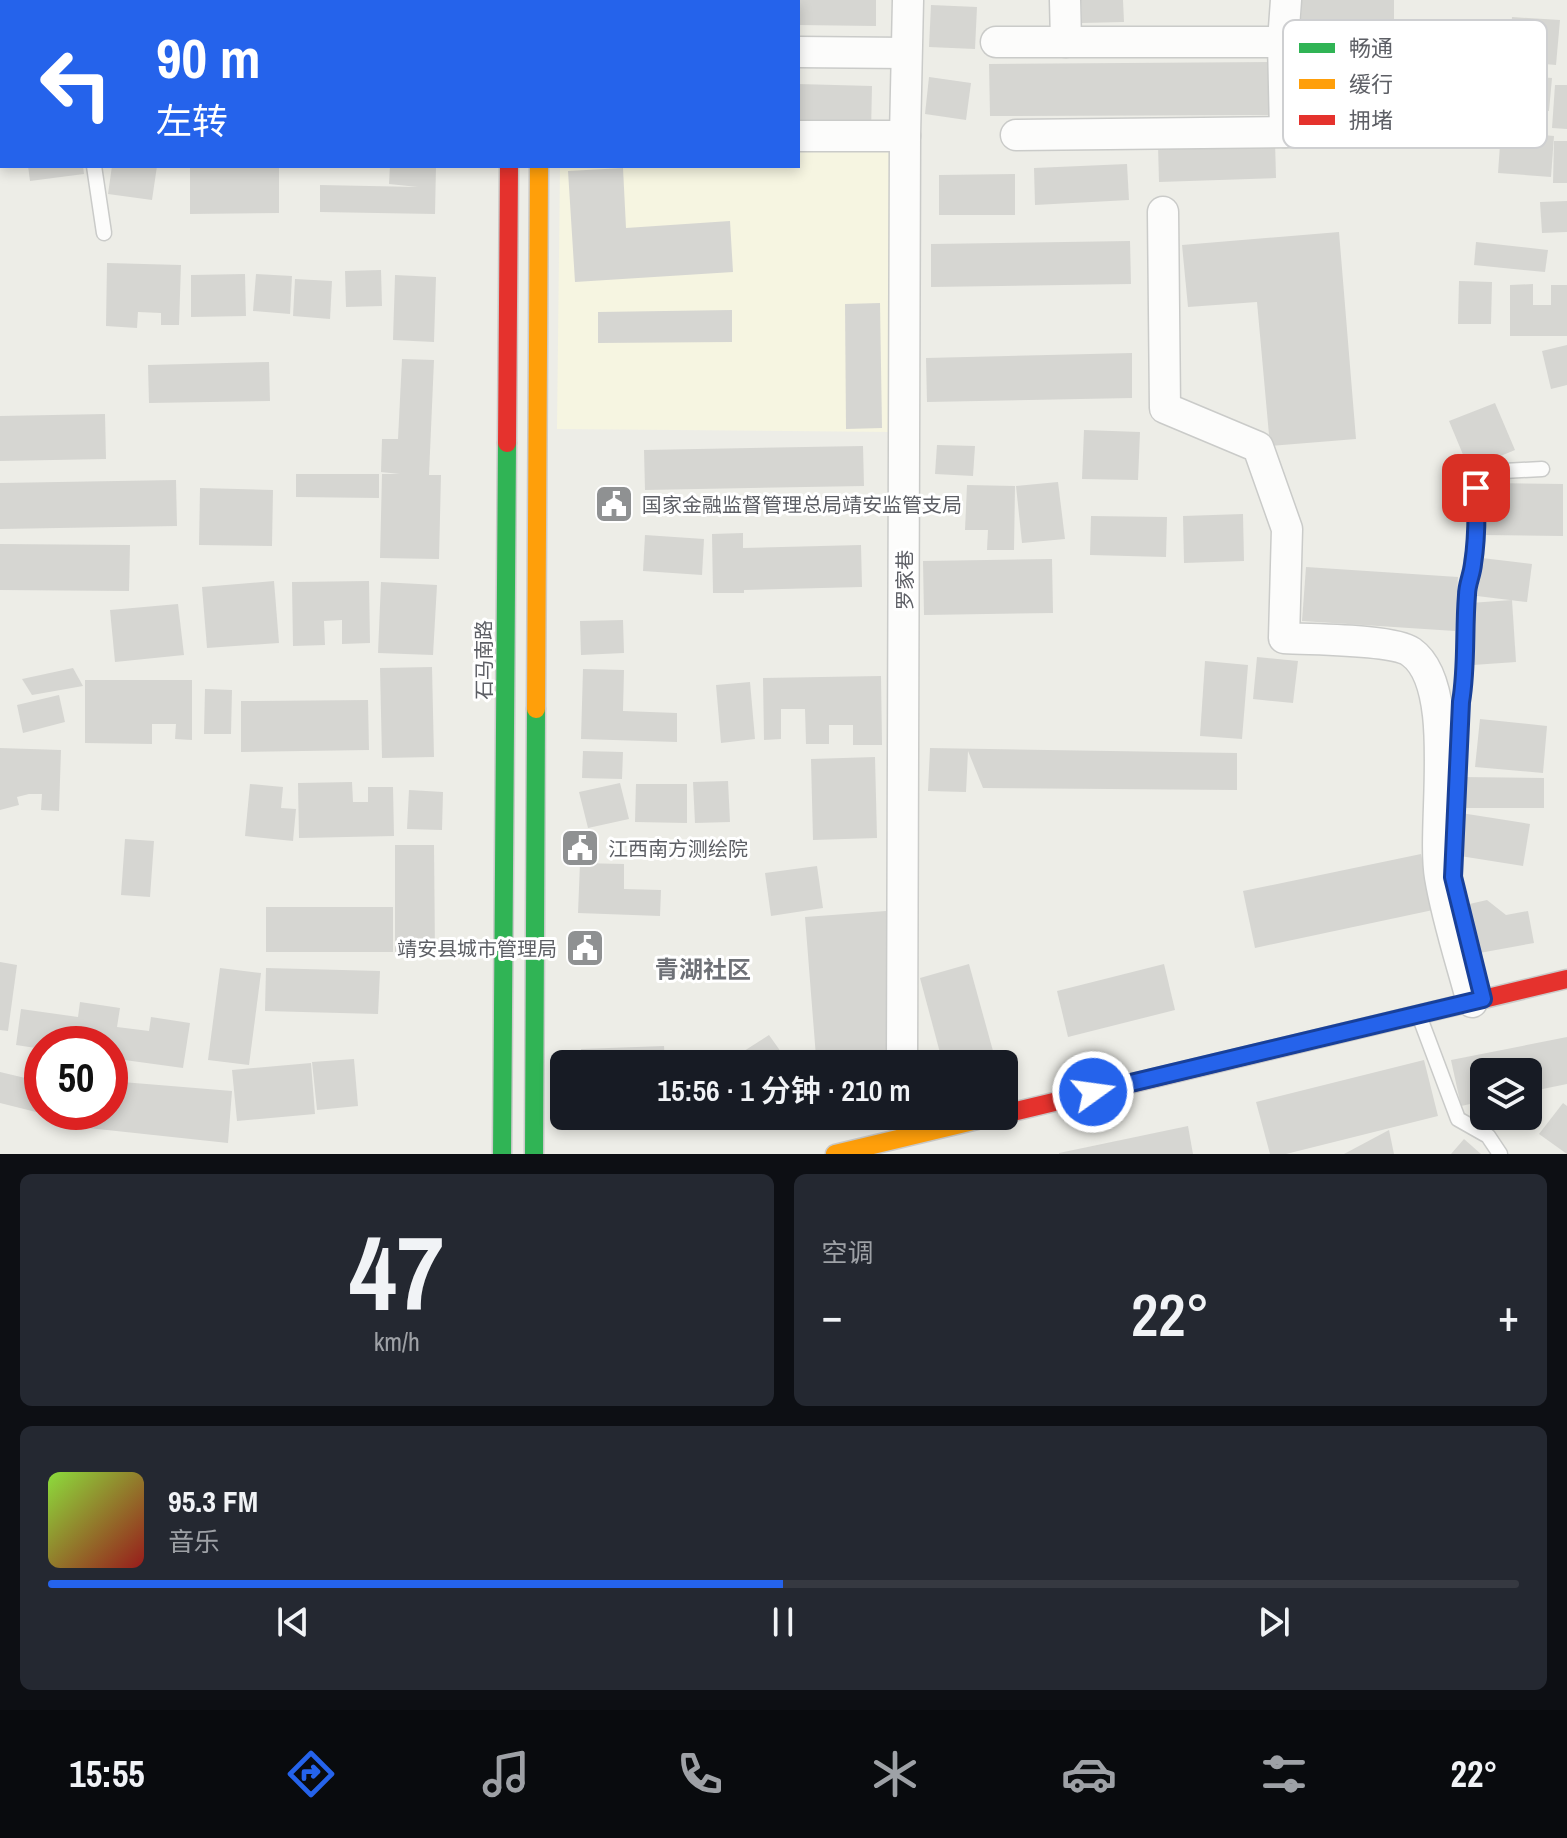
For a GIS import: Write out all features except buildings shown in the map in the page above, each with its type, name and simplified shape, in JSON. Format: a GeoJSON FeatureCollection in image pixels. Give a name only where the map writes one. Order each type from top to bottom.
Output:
{"type":"FeatureCollection","features":[{"type":"Feature","properties":{"kind":"main road","name":"石马南路"},"geometry":{"type":"LineString","coordinates":[[502,1154],[509,168]]}},
{"type":"Feature","properties":{"kind":"main road"},"geometry":{"type":"LineString","coordinates":[[534,1154],[539,168]]}},
{"type":"Feature","properties":{"kind":"main road"},"geometry":{"type":"LineString","coordinates":[[1018,1111],[1567,979]]}},
{"type":"Feature","properties":{"kind":"main road"},"geometry":{"type":"LineString","coordinates":[[835,1154],[895,1130]]}},
{"type":"Feature","properties":{"kind":"street","name":"罗家巷"},"geometry":{"type":"LineString","coordinates":[[902,1050],[908,0]]}},
{"type":"Feature","properties":{"kind":"street"},"geometry":{"type":"LineString","coordinates":[[1065,0],[1066,42]]}},
{"type":"Feature","properties":{"kind":"street"},"geometry":{"type":"LineString","coordinates":[[1285,20],[1286,0]]}},
{"type":"Feature","properties":{"kind":"street"},"geometry":{"type":"LineString","coordinates":[[996,42],[1283,42]]}},
{"type":"Feature","properties":{"kind":"street"},"geometry":{"type":"LineString","coordinates":[[800,52],[906,53]]}},
{"type":"Feature","properties":{"kind":"street"},"geometry":{"type":"LineString","coordinates":[[1016,135],[1283,132]]}},
{"type":"Feature","properties":{"kind":"street"},"geometry":{"type":"LineString","coordinates":[[800,136],[905,136]]}},
{"type":"Feature","properties":{"kind":"street"},"geometry":{"type":"LineString","coordinates":[[1163,212],[1165,408],[1258,447],[1287,529],[1284,638],[1388,645],[1410,651],[1424,665],[1440,717],[1437,832],[1440,877],[1478,1000]]}},
{"type":"Feature","properties":{"kind":"lane"},"geometry":{"type":"LineString","coordinates":[[94,168],[104,233]]}},
{"type":"Feature","properties":{"kind":"lane"},"geometry":{"type":"LineString","coordinates":[[1478,1000],[1453,877],[1461,702],[1466,676],[1464,634],[1477,523],[1476,488],[1486,472],[1542,469]]}},
{"type":"Feature","properties":{"kind":"lane"},"geometry":{"type":"LineString","coordinates":[[1419,1014],[1458,1119],[1488,1136],[1500,1154]]}},
{"type":"Feature","properties":{"kind":"shaded area"},"geometry":{"type":"Polygon","coordinates":[[[800,150],[894,151],[891,432],[557,429],[560,168],[800,168],[800,150]]]}},
{"type":"Feature","properties":{"kind":"traffic: fast"},"geometry":{"type":"LineString","coordinates":[[502,1154],[507,443]]}},
{"type":"Feature","properties":{"kind":"traffic: fast"},"geometry":{"type":"LineString","coordinates":[[534,1154],[536,709]]}},
{"type":"Feature","properties":{"kind":"traffic: slow"},"geometry":{"type":"LineString","coordinates":[[536,709],[539,168]]}},
{"type":"Feature","properties":{"kind":"traffic: slow"},"geometry":{"type":"LineString","coordinates":[[835,1154],[935,1130]]}},
{"type":"Feature","properties":{"kind":"traffic: jam"},"geometry":{"type":"LineString","coordinates":[[507,443],[509,168]]}},
{"type":"Feature","properties":{"kind":"traffic: jam"},"geometry":{"type":"LineString","coordinates":[[1018,1111],[1567,979]]}},
{"type":"Feature","properties":{"kind":"place","name":"国家金融监督管理总局靖安监管支局"},"geometry":{"type":"Point","coordinates":[614,504]}},
{"type":"Feature","properties":{"kind":"place","name":"江西南方测绘院"},"geometry":{"type":"Point","coordinates":[580,848]}},
{"type":"Feature","properties":{"kind":"place","name":"靖安县城市管理局"},"geometry":{"type":"Point","coordinates":[585,948]}},
{"type":"Feature","properties":{"kind":"district","name":"青湖社区"},"geometry":{"type":"Point","coordinates":[703,969]}},
{"type":"Feature","properties":{"kind":"route"},"geometry":{"type":"LineString","coordinates":[[1093,1092],[1483,999],[1453,877],[1461,702],[1466,676],[1464,634],[1477,523],[1476,488]]}}]}
